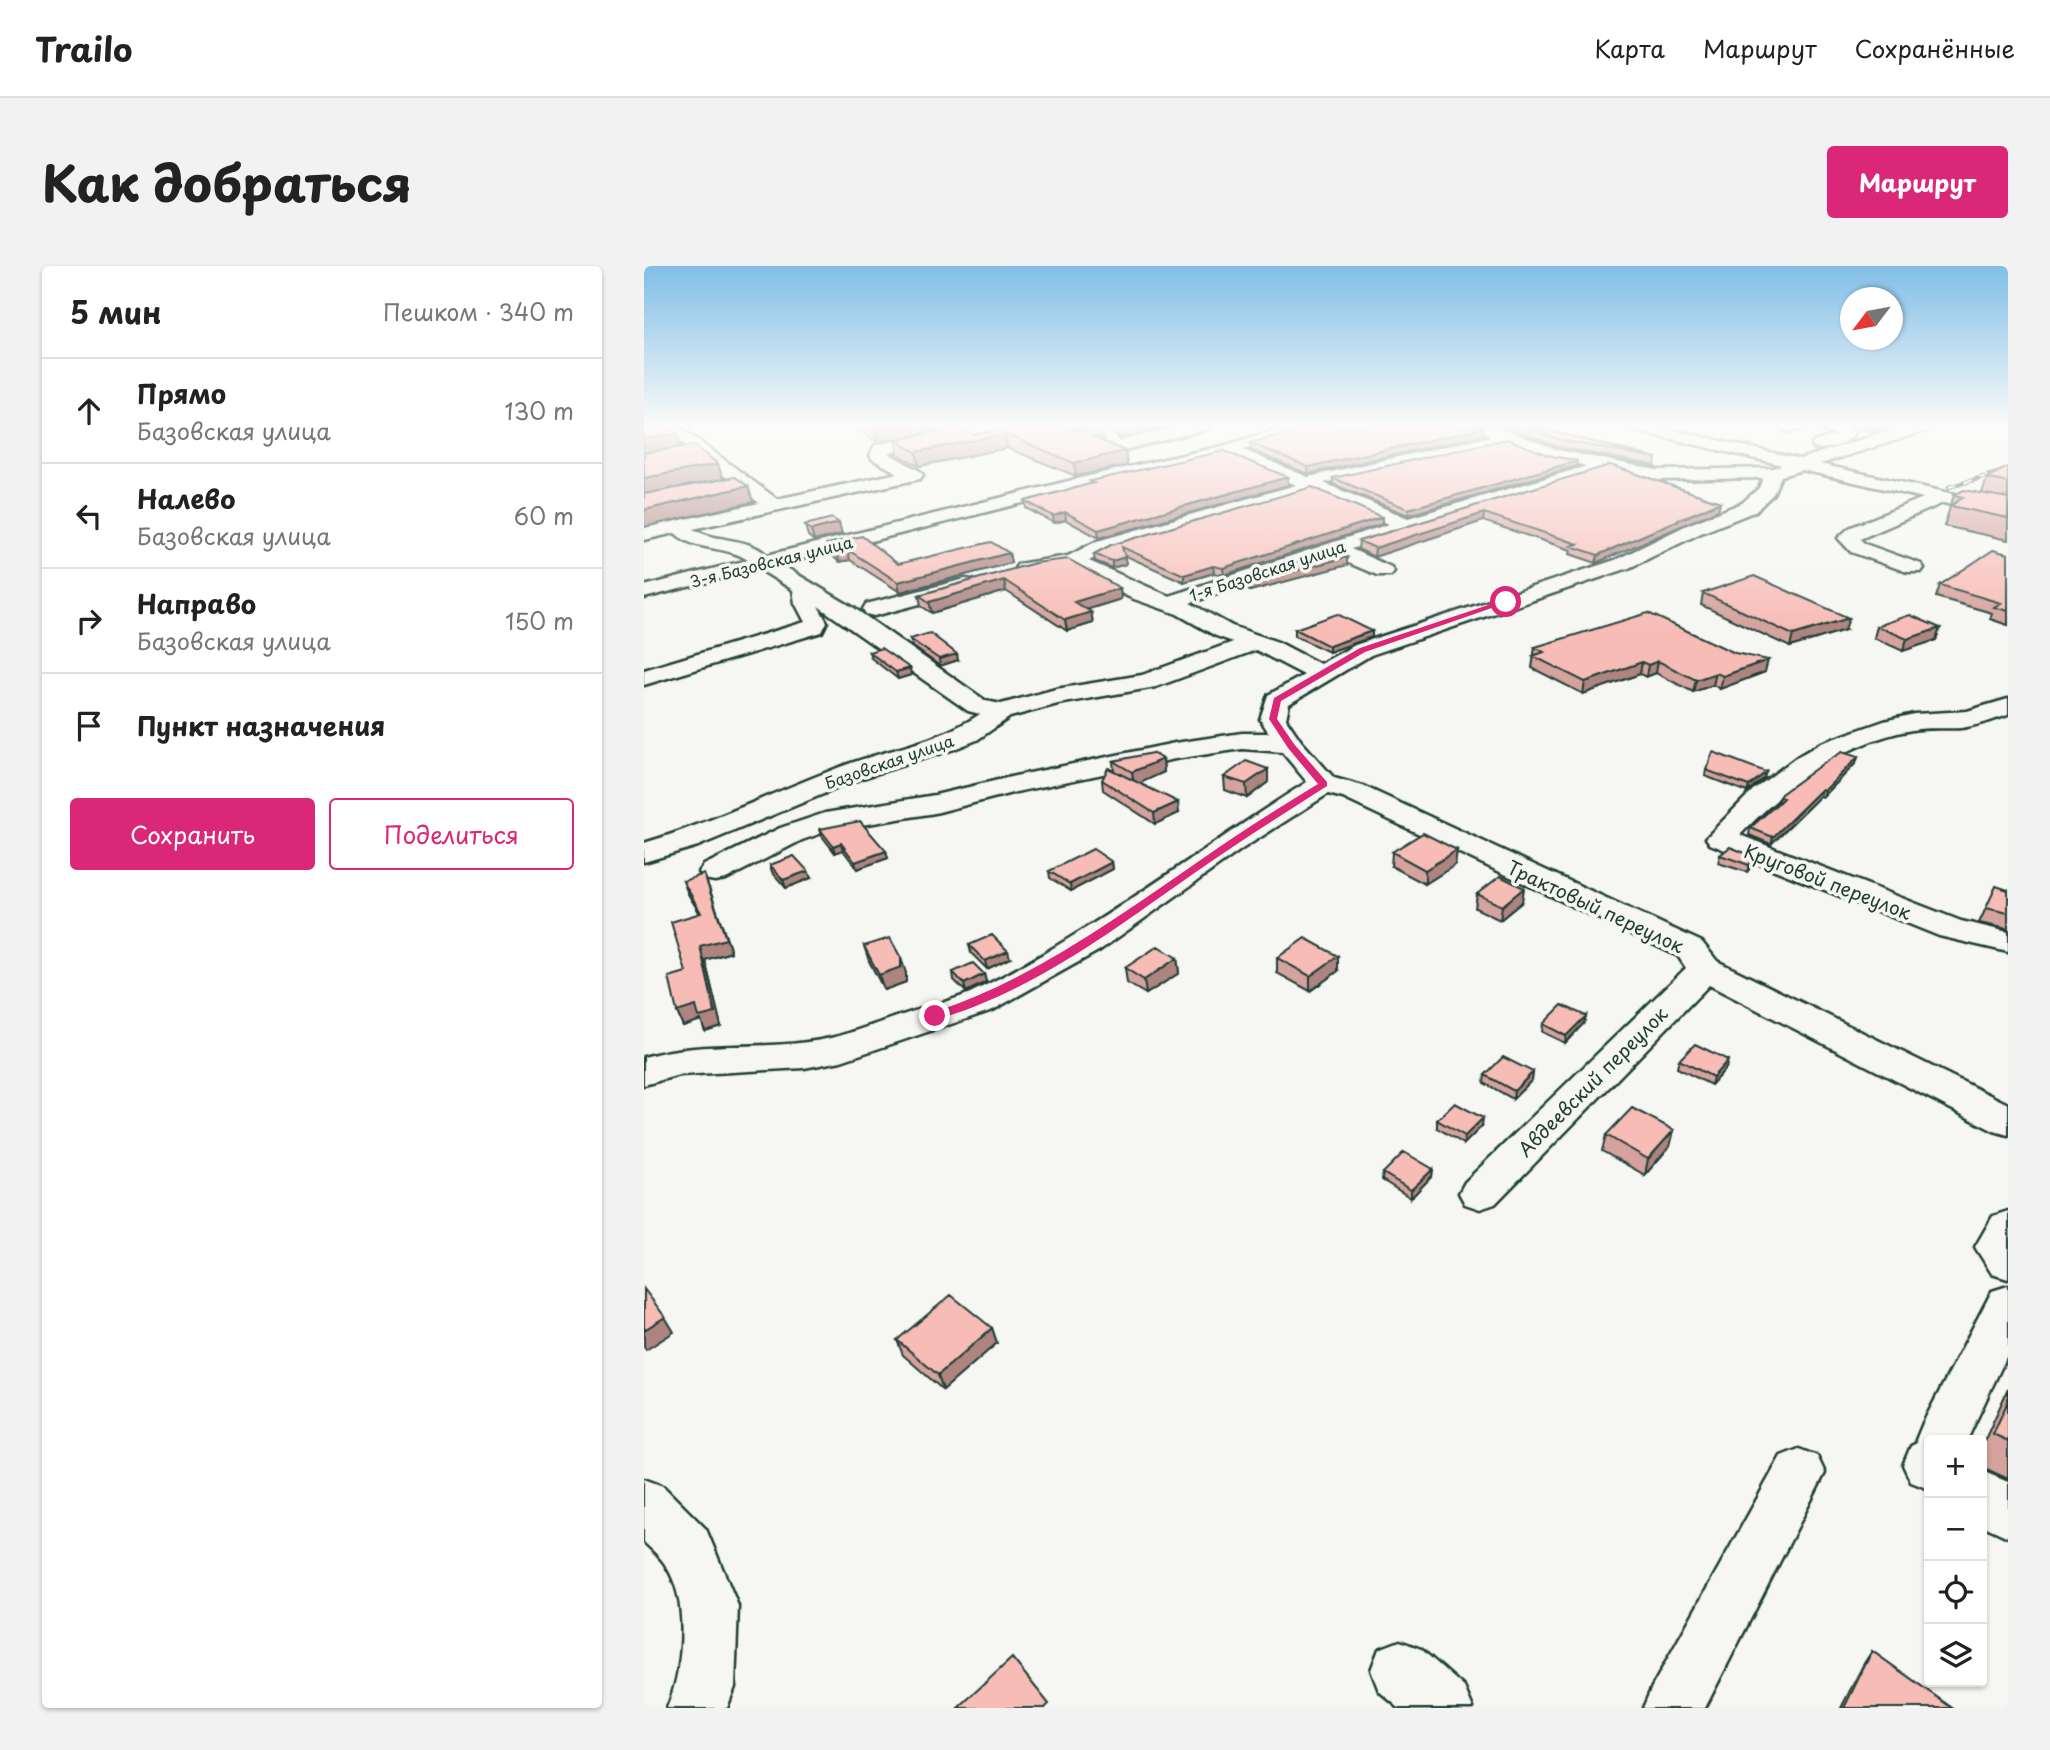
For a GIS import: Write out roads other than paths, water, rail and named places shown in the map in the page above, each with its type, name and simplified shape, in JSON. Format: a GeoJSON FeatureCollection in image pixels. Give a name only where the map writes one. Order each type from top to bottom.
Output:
{"type":"FeatureCollection","features":[{"type":"Feature","properties":{"kind":"street"},"geometry":{"type":"LineString","coordinates":[[758,493],[774,506]]}},
{"type":"Feature","properties":{"kind":"street"},"geometry":{"type":"LineString","coordinates":[[644,534],[831,493]]}},
{"type":"Feature","properties":{"kind":"street","name":"3-я Базовская улица"},"geometry":{"type":"LineString","coordinates":[[644,592],[1040,493]]}},
{"type":"Feature","properties":{"kind":"street"},"geometry":{"type":"LineString","coordinates":[[1009,572],[1035,565],[1073,561],[1104,545],[1286,493]]}},
{"type":"Feature","properties":{"kind":"street"},"geometry":{"type":"LineString","coordinates":[[1333,493],[1407,524]]}},
{"type":"Feature","properties":{"kind":"street","name":"1-я Базовская улица"},"geometry":{"type":"LineString","coordinates":[[1169,603],[1407,524],[1512,493]]}},
{"type":"Feature","properties":{"kind":"street"},"geometry":{"type":"LineString","coordinates":[[1725,493],[1755,502]]}},
{"type":"Feature","properties":{"kind":"street"},"geometry":{"type":"LineString","coordinates":[[644,1072],[653,1067],[679,1062],[804,1055],[841,1048],[980,1002],[1088,943],[1231,843],[1324,784],[1291,746],[1273,719],[1277,700],[1363,650],[1622,564],[1694,529],[1749,507],[1763,493]]}},
{"type":"Feature","properties":{"kind":"street"},"geometry":{"type":"LineString","coordinates":[[1925,493],[2008,512]]}},
{"type":"Feature","properties":{"kind":"street"},"geometry":{"type":"LineString","coordinates":[[1914,568],[1858,548],[1849,538],[1856,532],[1941,497]]}},
{"type":"Feature","properties":{"kind":"street"},"geometry":{"type":"LineString","coordinates":[[679,526],[685,534],[705,542],[730,544],[754,551],[762,563],[846,613],[977,706],[1001,712]]}},
{"type":"Feature","properties":{"kind":"street"},"geometry":{"type":"LineString","coordinates":[[1333,549],[1384,571]]}},
{"type":"Feature","properties":{"kind":"street"},"geometry":{"type":"LineString","coordinates":[[1073,561],[1139,593],[1169,603],[1224,631],[1270,647],[1314,679]]}},
{"type":"Feature","properties":{"kind":"street"},"geometry":{"type":"LineString","coordinates":[[874,609],[982,580]]}},
{"type":"Feature","properties":{"kind":"street"},"geometry":{"type":"LineString","coordinates":[[644,678],[814,627],[816,622],[806,603],[803,588]]}},
{"type":"Feature","properties":{"kind":"street","name":"Базовская улица"},"geometry":{"type":"LineString","coordinates":[[644,853],[687,840],[852,772],[968,734],[1001,712],[1056,697],[1147,682],[1255,642]]}},
{"type":"Feature","properties":{"kind":"street","name":"Круговой переулок"},"geometry":{"type":"LineString","coordinates":[[2008,707],[1966,719],[1916,722],[1883,728],[1821,752],[1746,812],[1721,838],[1951,929],[2008,942]]}},
{"type":"Feature","properties":{"kind":"street"},"geometry":{"type":"LineString","coordinates":[[715,873],[791,834],[825,822],[935,804],[1015,784],[1175,751],[1242,741],[1269,741],[1291,746]]}},
{"type":"Feature","properties":{"kind":"street","name":"Трактовый переулок"},"geometry":{"type":"LineString","coordinates":[[1324,784],[1353,792],[1690,949],[1705,969],[2008,1121]]}},
{"type":"Feature","properties":{"kind":"street","name":"Авдеевский переулок"},"geometry":{"type":"LineString","coordinates":[[1480,1193],[1705,969]]}},
{"type":"Feature","properties":{"kind":"street"},"geometry":{"type":"LineString","coordinates":[[2008,1228],[1997,1247],[2008,1261]]}},
{"type":"Feature","properties":{"kind":"street"},"geometry":{"type":"LineString","coordinates":[[1943,1435],[2008,1305]]}},
{"type":"Feature","properties":{"kind":"street"},"geometry":{"type":"LineString","coordinates":[[1673,1708],[1799,1473]]}},
{"type":"Feature","properties":{"kind":"street"},"geometry":{"type":"LineString","coordinates":[[1985,1498],[2008,1511]]}},
{"type":"Feature","properties":{"kind":"street"},"geometry":{"type":"LineString","coordinates":[[644,1504],[687,1548],[710,1605],[706,1687],[698,1708]]}},
{"type":"Feature","properties":{"kind":"street"},"geometry":{"type":"LineString","coordinates":[[1400,1670],[1443,1708]]}}]}
